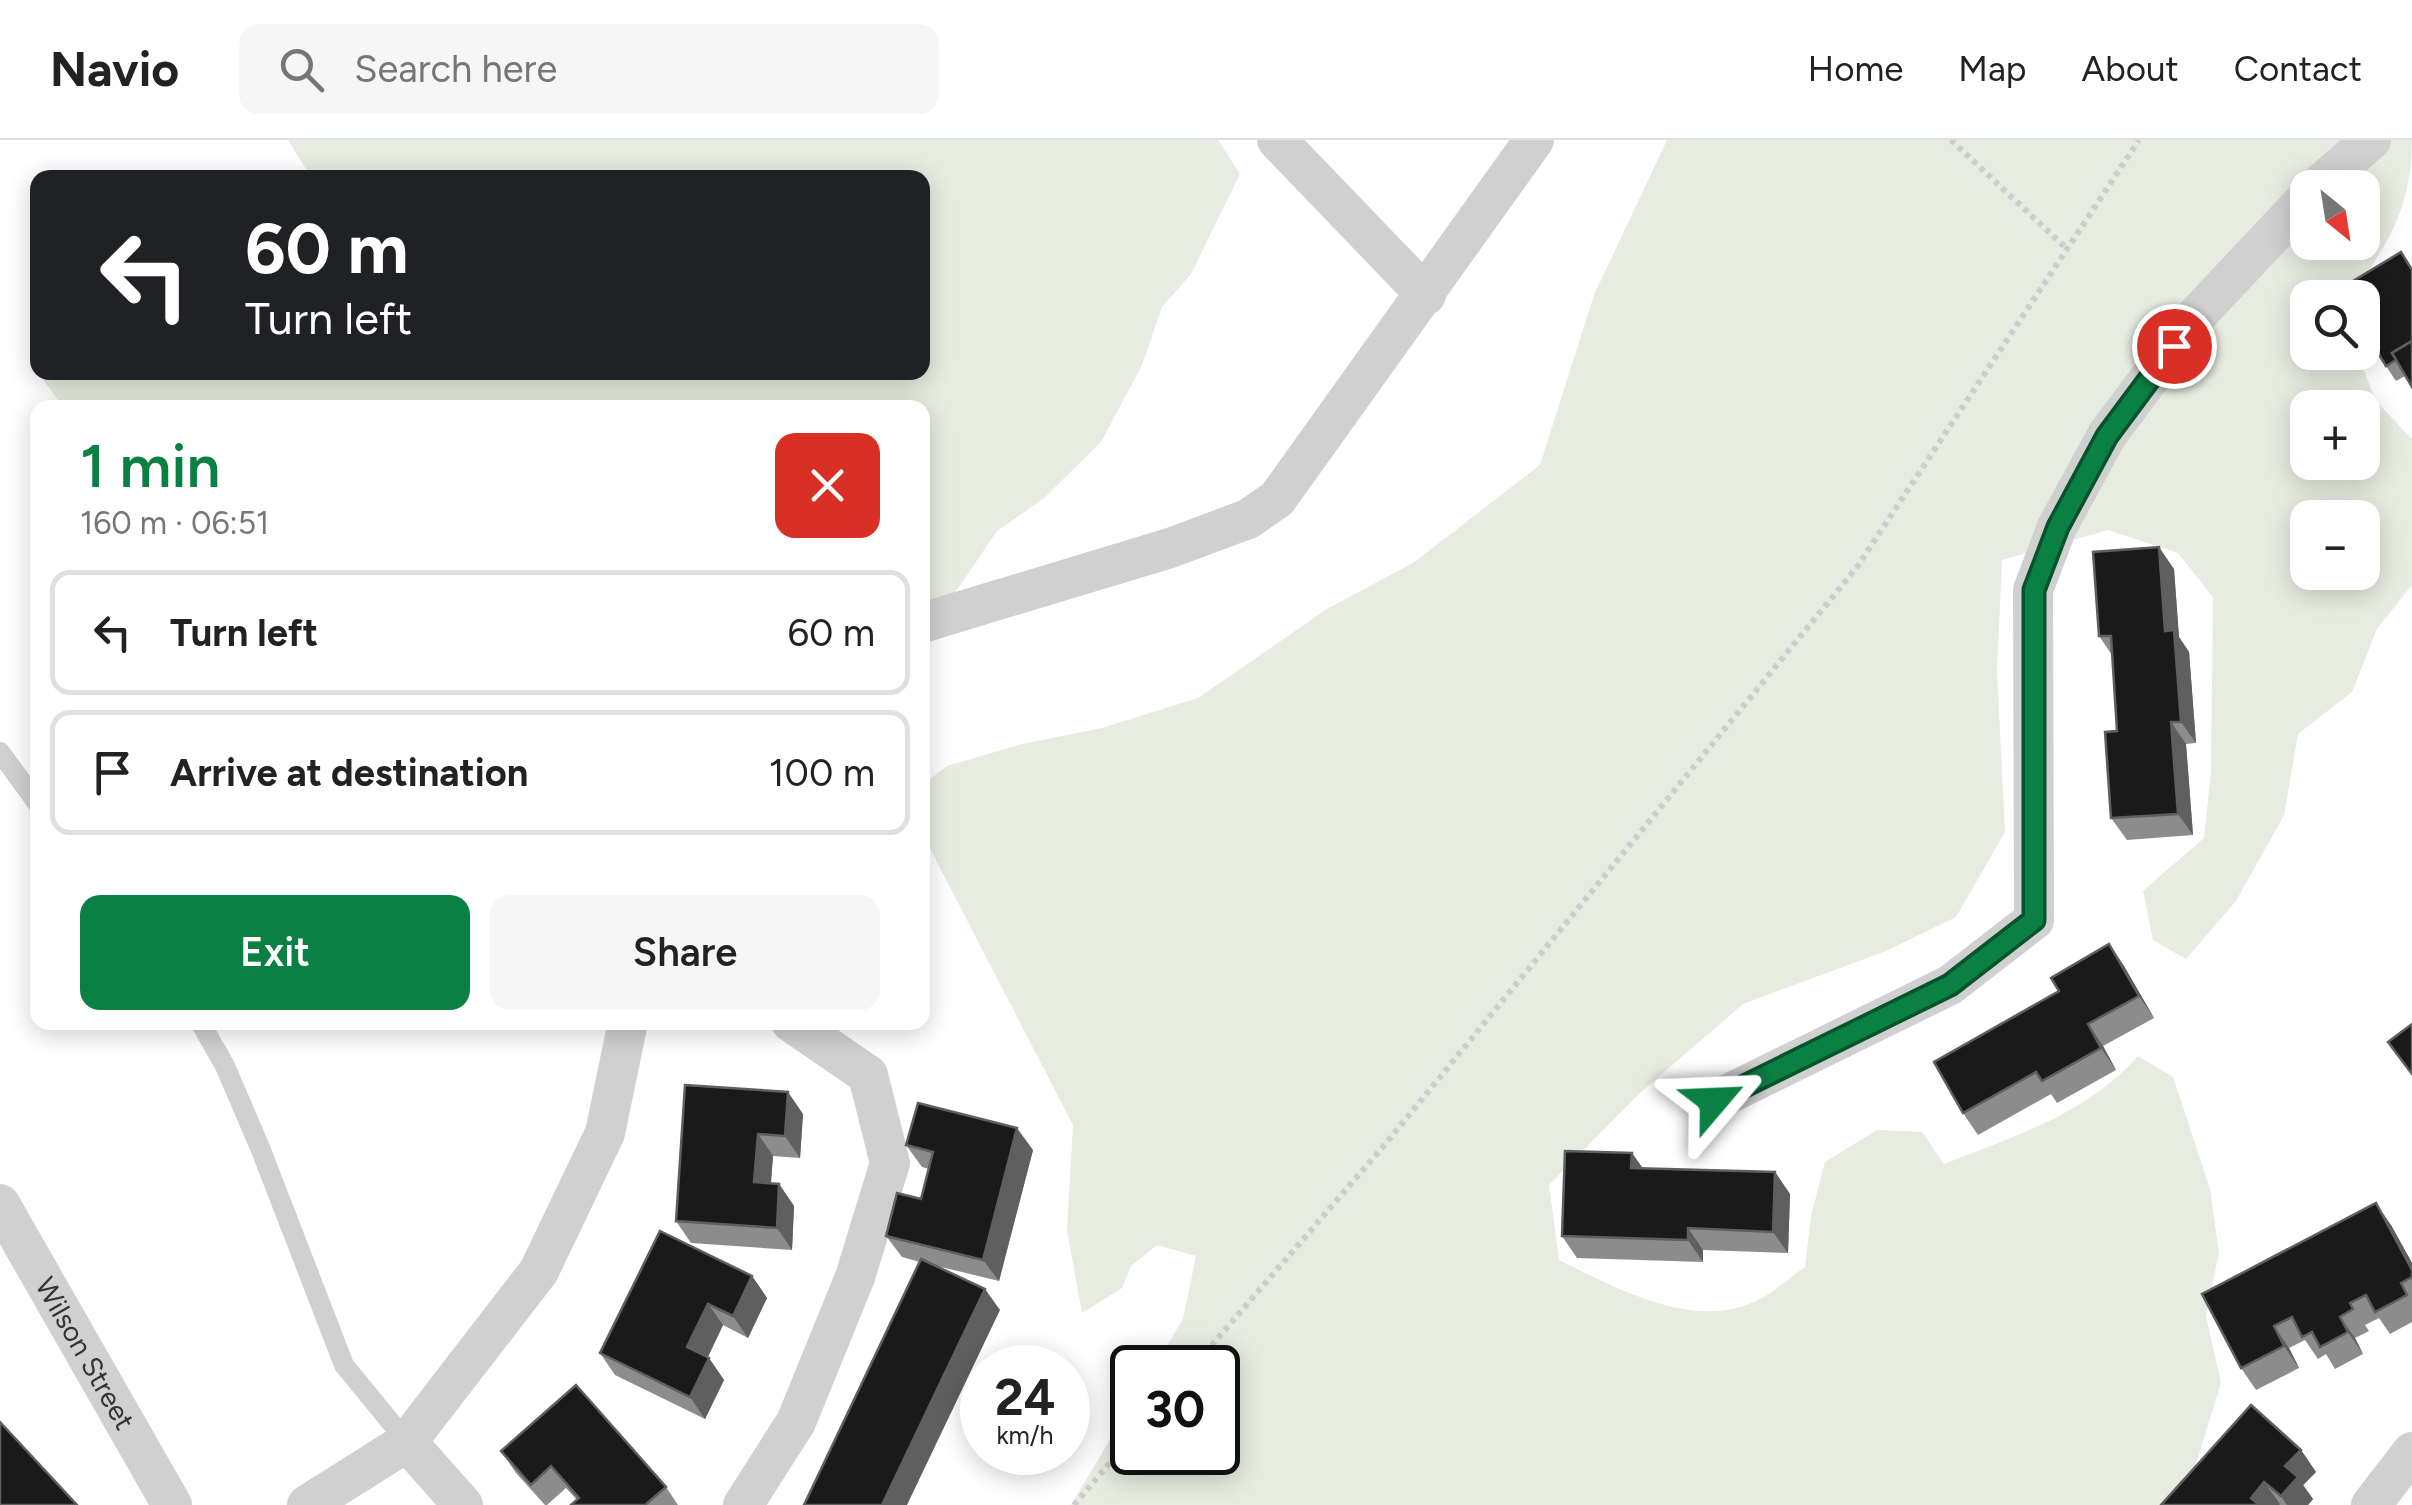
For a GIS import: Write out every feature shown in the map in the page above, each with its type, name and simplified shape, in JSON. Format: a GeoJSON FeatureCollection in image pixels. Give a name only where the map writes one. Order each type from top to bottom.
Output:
{"type":"FeatureCollection","features":[{"type":"Feature","properties":{"kind":"street"},"geometry":{"type":"LineString","coordinates":[[1277,140],[1426,295]]}},
{"type":"Feature","properties":{"kind":"street"},"geometry":{"type":"LineString","coordinates":[[930,621],[1170,548],[1262,511],[1291,485],[1534,140]]}},
{"type":"Feature","properties":{"kind":"street"},"geometry":{"type":"LineString","coordinates":[[2337,170],[2372,140]]}},
{"type":"Feature","properties":{"kind":"street"},"geometry":{"type":"LineString","coordinates":[[1714,1101],[1950,985],[2034,920],[2034,590],[2058,527],[2107,436],[2196,316],[2290,216]]}},
{"type":"Feature","properties":{"kind":"street"},"geometry":{"type":"LineString","coordinates":[[307,1505],[407,1442],[539,1271],[605,1133],[626,1030]]}},
{"type":"Feature","properties":{"kind":"street"},"geometry":{"type":"LineString","coordinates":[[743,1505],[796,1422],[855,1276],[890,1163],[868,1076],[802,1030]]}},
{"type":"Feature","properties":{"kind":"street","name":"Wilson Street"},"geometry":{"type":"LineString","coordinates":[[0,1204],[172,1505]]}},
{"type":"Feature","properties":{"kind":"street"},"geometry":{"type":"LineString","coordinates":[[407,1442],[464,1505]]}},
{"type":"Feature","properties":{"kind":"street"},"geometry":{"type":"LineString","coordinates":[[2370,1505],[2412,1452]]}},
{"type":"Feature","properties":{"kind":"lane"},"geometry":{"type":"LineString","coordinates":[[0,752],[30,793]]}},
{"type":"Feature","properties":{"kind":"lane"},"geometry":{"type":"LineString","coordinates":[[204,1030],[261,1150],[344,1365],[407,1442]]}},
{"type":"Feature","properties":{"kind":"path"},"geometry":{"type":"LineString","coordinates":[[1951,140],[2067,249]]}},
{"type":"Feature","properties":{"kind":"path"},"geometry":{"type":"LineString","coordinates":[[1212,1345],[1386,1142],[1857,567],[2140,140]]}},
{"type":"Feature","properties":{"kind":"path"},"geometry":{"type":"LineString","coordinates":[[1074,1505],[1110,1463]]}},
{"type":"Feature","properties":{"kind":"shaded area"},"geometry":{"type":"Polygon","coordinates":[[[288,140],[1218,140],[1240,174],[1191,274],[1162,307],[1142,365],[1101,442],[1043,499],[997,531],[946,606],[930,620],[930,400],[58,400],[43,380],[930,380],[930,170],[307,170],[288,140]]]}},
{"type":"Feature","properties":{"kind":"shaded area"},"geometry":{"type":"Polygon","coordinates":[[[1667,140],[2412,140],[2408,185],[2395,225],[2380,253],[2380,170],[2290,170],[2290,260],[2376,260],[2361,280],[2290,280],[2290,370],[2364,370],[2372,390],[2290,390],[2290,480],[2380,480],[2380,405],[2412,439],[2412,585],[2377,629],[2352,692],[2298,734],[2284,815],[2236,901],[2186,959],[2153,940],[2143,891],[2204,838],[2211,772],[2213,597],[2178,553],[2108,530],[2002,560],[1997,671],[2005,832],[1956,917],[1886,951],[1743,1004],[1640,1093],[1549,1185],[1559,1260],[1657,1303],[1710,1311],[1735,1308],[1766,1296],[1805,1267],[1811,1216],[1825,1162],[1877,1130],[1922,1132],[1944,1164],[2023,1133],[2073,1108],[2118,1076],[2138,1056],[2173,1077],[2210,1189],[2219,1253],[2206,1316],[2221,1383],[2195,1467],[2165,1505],[1071,1505],[1110,1440],[1110,1475],[1240,1475],[1240,1345],[1167,1345],[1183,1319],[1196,1256],[1157,1245],[1131,1266],[1122,1288],[1082,1313],[1067,1230],[1073,1125],[930,849],[930,779],[947,766],[1022,744],[1102,728],[1198,698],[1327,609],[1413,563],[1540,465],[1594,295],[1667,140]]]}},
{"type":"Feature","properties":{"kind":"building"},"geometry":{"type":"Polygon","coordinates":[[[2401,252],[2412,270],[2412,341],[2392,353],[2396,360],[2386,366],[2380,356],[2380,280],[2355,280],[2401,252]]]}},
{"type":"Feature","properties":{"kind":"building"},"geometry":{"type":"Polygon","coordinates":[[[2412,341],[2412,387],[2392,353],[2412,341]]]}},
{"type":"Feature","properties":{"kind":"building"},"geometry":{"type":"Polygon","coordinates":[[[2159,547],[2165,631],[2174,630],[2181,722],[2171,722],[2178,814],[2111,818],[2105,732],[2117,731],[2111,636],[2099,636],[2093,552],[2159,547]]]}},
{"type":"Feature","properties":{"kind":"building"},"geometry":{"type":"Polygon","coordinates":[[[2109,944],[2139,996],[2088,1024],[2101,1048],[2042,1081],[2036,1072],[1963,1113],[1934,1062],[2059,991],[2051,978],[2109,944]]]}},
{"type":"Feature","properties":{"kind":"building"},"geometry":{"type":"Polygon","coordinates":[[[2412,1024],[2412,1074],[2388,1042],[2412,1024]]]}},
{"type":"Feature","properties":{"kind":"building"},"geometry":{"type":"Polygon","coordinates":[[[685,1085],[788,1092],[785,1136],[758,1134],[754,1182],[779,1184],[777,1228],[676,1221],[685,1085]]]}},
{"type":"Feature","properties":{"kind":"building"},"geometry":{"type":"Polygon","coordinates":[[[918,1103],[1017,1128],[983,1260],[886,1236],[897,1193],[921,1199],[933,1152],[906,1145],[918,1103]]]}},
{"type":"Feature","properties":{"kind":"building"},"geometry":{"type":"Polygon","coordinates":[[[1565,1151],[1632,1153],[1631,1168],[1775,1172],[1773,1232],[1688,1228],[1688,1240],[1562,1236],[1565,1151]]]}},
{"type":"Feature","properties":{"kind":"building"},"geometry":{"type":"Polygon","coordinates":[[[2376,1203],[2412,1270],[2412,1277],[2401,1283],[2407,1295],[2375,1312],[2366,1295],[2350,1303],[2353,1309],[2340,1317],[2348,1332],[2320,1347],[2312,1332],[2302,1337],[2292,1317],[2274,1326],[2284,1346],[2241,1368],[2202,1294],[2376,1203]]]}},
{"type":"Feature","properties":{"kind":"building"},"geometry":{"type":"Polygon","coordinates":[[[660,1231],[752,1276],[733,1316],[708,1304],[687,1347],[709,1358],[690,1397],[600,1353],[660,1231]]]}},
{"type":"Feature","properties":{"kind":"building"},"geometry":{"type":"Polygon","coordinates":[[[921,1259],[985,1289],[882,1505],[804,1505],[921,1259]]]}},
{"type":"Feature","properties":{"kind":"building"},"geometry":{"type":"Polygon","coordinates":[[[576,1385],[666,1487],[645,1505],[571,1505],[579,1498],[551,1466],[531,1485],[501,1451],[576,1385]]]}},
{"type":"Feature","properties":{"kind":"building"},"geometry":{"type":"Polygon","coordinates":[[[2251,1405],[2301,1450],[2285,1466],[2298,1477],[2281,1496],[2264,1482],[2251,1498],[2259,1505],[2161,1505],[2251,1405]]]}},
{"type":"Feature","properties":{"kind":"building"},"geometry":{"type":"Polygon","coordinates":[[[0,1422],[77,1505],[0,1505],[0,1422]]]}},
{"type":"Feature","properties":{"kind":"route"},"geometry":{"type":"LineString","coordinates":[[1714,1101],[1950,985],[2034,920],[2034,590],[2058,527],[2107,436],[2174,346]]}}]}
